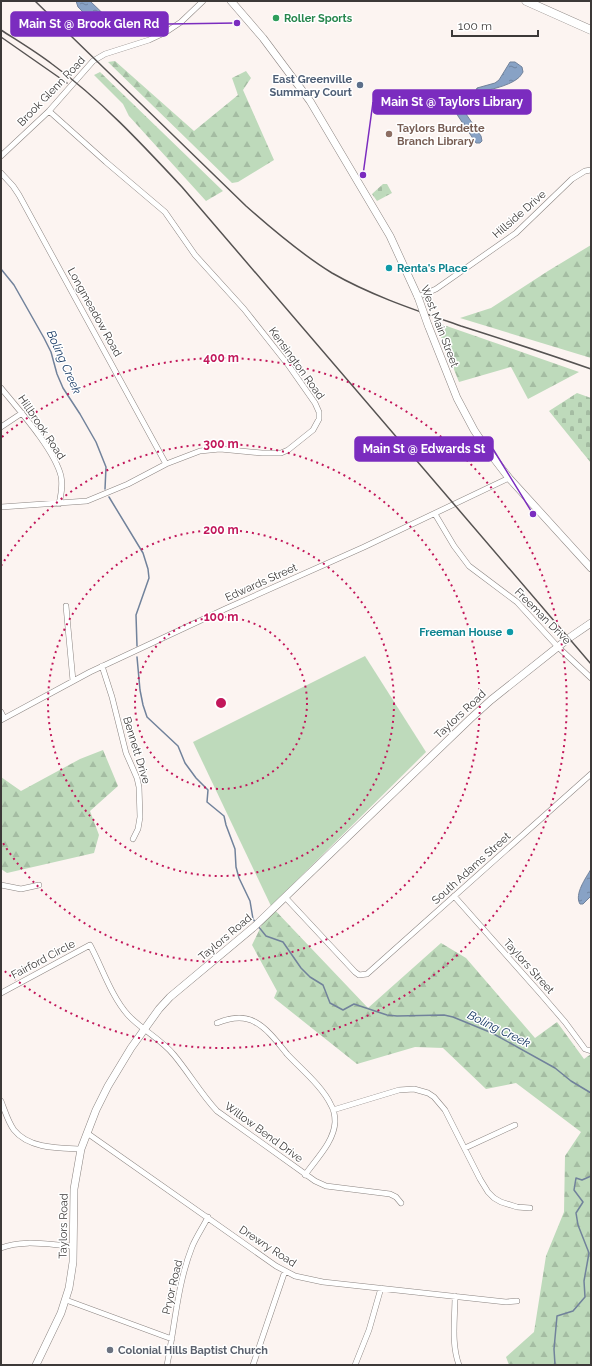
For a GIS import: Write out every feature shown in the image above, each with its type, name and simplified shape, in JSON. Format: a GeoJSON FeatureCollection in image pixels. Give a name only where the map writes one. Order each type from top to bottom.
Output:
{"type":"FeatureCollection","features":[{"type":"Feature","properties":{"kind":"main road"},"geometry":{"type":"LineString","coordinates":[[526,1],[591,30]]}},
{"type":"Feature","properties":{"kind":"street","name":"Brook Glenn Road"},"geometry":{"type":"LineString","coordinates":[[1,156],[49,110],[96,59],[105,54],[149,40],[166,32],[181,22],[203,1]]}},
{"type":"Feature","properties":{"kind":"street","name":"West Main Street"},"geometry":{"type":"LineString","coordinates":[[231,1],[267,43],[309,100],[390,236],[418,297],[450,382],[466,416],[486,448],[509,478],[591,568]]}},
{"type":"Feature","properties":{"kind":"street","name":"Kensington Road"},"geometry":{"type":"LineString","coordinates":[[1,507],[60,504],[93,500],[166,464],[190,454],[209,449],[262,453],[284,452],[315,427],[319,419],[317,407],[289,366],[244,309],[189,248],[165,212],[106,162],[49,110]]}},
{"type":"Feature","properties":{"kind":"street","name":"Hillside Drive"},"geometry":{"type":"LineString","coordinates":[[418,297],[436,288],[510,237],[572,179],[585,171],[591,170]]}},
{"type":"Feature","properties":{"kind":"street","name":"Longmeadow Road"},"geometry":{"type":"LineString","coordinates":[[1,174],[13,186],[19,195],[166,464]]}},
{"type":"Feature","properties":{"kind":"street","name":"Hillbrook Road"},"geometry":{"type":"LineString","coordinates":[[1,388],[22,413],[48,450],[58,469],[62,484],[60,504]]}},
{"type":"Feature","properties":{"kind":"street"},"geometry":{"type":"LineString","coordinates":[[1,427],[22,413]]}},
{"type":"Feature","properties":{"kind":"street","name":"Edwards Street"},"geometry":{"type":"LineString","coordinates":[[3,719],[102,666],[435,514],[509,478]]}},
{"type":"Feature","properties":{"kind":"street","name":"Freeman Drive"},"geometry":{"type":"LineString","coordinates":[[435,514],[454,546],[469,566],[518,602],[558,647],[591,678]]}},
{"type":"Feature","properties":{"kind":"street"},"geometry":{"type":"LineString","coordinates":[[66,606],[73,681]]}},
{"type":"Feature","properties":{"kind":"street","name":"Taylors Road"},"geometry":{"type":"LineString","coordinates":[[36,1365],[66,1300],[72,1275],[74,1189],[82,1149],[96,1110],[108,1086],[144,1029],[170,996],[256,926],[470,719],[558,647],[591,623]]}},
{"type":"Feature","properties":{"kind":"street","name":"Bennett Drive"},"geometry":{"type":"LineString","coordinates":[[102,666],[112,697],[126,753],[139,787],[140,817],[138,829],[133,840]]}},
{"type":"Feature","properties":{"kind":"street"},"geometry":{"type":"LineString","coordinates":[[1,712],[3,719]]}},
{"type":"Feature","properties":{"kind":"street","name":"South Adams Street"},"geometry":{"type":"LineString","coordinates":[[285,897],[354,972],[359,975],[369,973],[591,774]]}},
{"type":"Feature","properties":{"kind":"street"},"geometry":{"type":"LineString","coordinates":[[1,885],[21,889],[39,885]]}},
{"type":"Feature","properties":{"kind":"street","name":"Taylors Street"},"geometry":{"type":"LineString","coordinates":[[454,896],[589,1051]]}},
{"type":"Feature","properties":{"kind":"street","name":"Fairford Circle"},"geometry":{"type":"LineString","coordinates":[[1,993],[90,944],[123,1008],[131,1018],[144,1029]]}},
{"type":"Feature","properties":{"kind":"street"},"geometry":{"type":"LineString","coordinates":[[217,1022],[240,1018],[255,1022],[261,1026],[315,1083],[325,1096],[333,1110],[335,1122],[331,1137],[305,1175]]}},
{"type":"Feature","properties":{"kind":"street","name":"Willow Bend Drive"},"geometry":{"type":"LineString","coordinates":[[144,1029],[174,1054],[216,1111],[305,1175],[326,1186],[390,1194],[396,1197],[400,1203]]}},
{"type":"Feature","properties":{"kind":"street"},"geometry":{"type":"LineString","coordinates":[[333,1110],[399,1090],[414,1089],[422,1091],[440,1103],[480,1179],[491,1196],[512,1206],[530,1208]]}},
{"type":"Feature","properties":{"kind":"street"},"geometry":{"type":"LineString","coordinates":[[1,1102],[13,1128],[21,1137],[42,1146],[82,1149]]}},
{"type":"Feature","properties":{"kind":"street"},"geometry":{"type":"LineString","coordinates":[[465,1148],[515,1125]]}},
{"type":"Feature","properties":{"kind":"street","name":"Drewry Road"},"geometry":{"type":"LineString","coordinates":[[87,1134],[101,1142],[285,1271],[295,1276],[323,1282],[506,1302],[517,1301]]}},
{"type":"Feature","properties":{"kind":"street","name":"Pryor Road"},"geometry":{"type":"LineString","coordinates":[[167,1365],[177,1305],[187,1262],[197,1236],[208,1217]]}},
{"type":"Feature","properties":{"kind":"street"},"geometry":{"type":"LineString","coordinates":[[1,1248],[24,1243],[73,1246]]}},
{"type":"Feature","properties":{"kind":"street"},"geometry":{"type":"LineString","coordinates":[[253,1365],[285,1271]]}},
{"type":"Feature","properties":{"kind":"street"},"geometry":{"type":"LineString","coordinates":[[355,1365],[381,1288]]}},
{"type":"Feature","properties":{"kind":"street"},"geometry":{"type":"LineString","coordinates":[[455,1296],[454,1337],[459,1365]]}},
{"type":"Feature","properties":{"kind":"street"},"geometry":{"type":"LineString","coordinates":[[66,1300],[172,1340]]}},
{"type":"Feature","properties":{"kind":"green space"},"geometry":{"type":"Polygon","coordinates":[[[115,61],[194,131],[238,95],[232,78],[246,71],[251,78],[243,90],[274,160],[238,182],[232,183],[108,62],[115,61]]]}},
{"type":"Feature","properties":{"kind":"green space"},"geometry":{"type":"Polygon","coordinates":[[[100,72],[223,191],[206,201],[129,116],[123,104],[94,75],[100,72]]]}},
{"type":"Feature","properties":{"kind":"green space"},"geometry":{"type":"Polygon","coordinates":[[[383,184],[387,184],[392,193],[377,201],[372,194],[383,184]]]}},
{"type":"Feature","properties":{"kind":"green space"},"geometry":{"type":"Polygon","coordinates":[[[591,245],[591,358],[460,318],[491,308],[591,245]]]}},
{"type":"Feature","properties":{"kind":"green space"},"geometry":{"type":"Polygon","coordinates":[[[435,322],[579,372],[528,399],[511,367],[459,382],[435,322]]]}},
{"type":"Feature","properties":{"kind":"green space"},"geometry":{"type":"Polygon","coordinates":[[[577,393],[591,398],[591,463],[549,411],[577,393]]]}},
{"type":"Feature","properties":{"kind":"green space"},"geometry":{"type":"Polygon","coordinates":[[[365,656],[426,752],[271,906],[193,742],[365,656]]]}},
{"type":"Feature","properties":{"kind":"green space"},"geometry":{"type":"Polygon","coordinates":[[[103,750],[118,786],[90,811],[99,835],[94,853],[7,873],[1,869],[1,777],[21,791],[80,759],[103,750]]]}},
{"type":"Feature","properties":{"kind":"green space"},"geometry":{"type":"Polygon","coordinates":[[[271,906],[368,1008],[441,943],[466,958],[535,1038],[557,1022],[584,1059],[591,1054],[591,1365],[509,1365],[506,1357],[534,1332],[546,1256],[564,1212],[565,1156],[581,1132],[516,1083],[486,1089],[443,1048],[415,1047],[357,1064],[274,998],[277,991],[252,945],[271,906]]]}},
{"type":"Feature","properties":{"kind":"water"},"geometry":{"type":"Polygon","coordinates":[[[76,1],[90,1],[118,28],[120,34],[110,35],[104,33],[78,7],[76,1]]]}},
{"type":"Feature","properties":{"kind":"water"},"geometry":{"type":"Polygon","coordinates":[[[510,62],[515,62],[522,67],[523,72],[518,78],[509,84],[497,88],[480,91],[476,90],[477,88],[495,83],[499,80],[510,62]]]}},
{"type":"Feature","properties":{"kind":"water"},"geometry":{"type":"Polygon","coordinates":[[[457,109],[464,111],[481,136],[482,141],[480,143],[476,143],[458,116],[456,112],[457,109]]]}},
{"type":"Feature","properties":{"kind":"water"},"geometry":{"type":"Polygon","coordinates":[[[591,869],[591,896],[583,904],[580,904],[578,896],[591,869]]]}},
{"type":"Feature","properties":{"kind":"waterway","name":"Boling Creek"},"geometry":{"type":"LineString","coordinates":[[1,269],[14,285],[44,338],[51,352],[57,374],[63,388],[96,442],[106,467],[105,489]]}},
{"type":"Feature","properties":{"kind":"waterway","name":"Boling Creek"},"geometry":{"type":"LineString","coordinates":[[109,497],[143,553],[148,569],[149,578],[136,615],[137,646]]}},
{"type":"Feature","properties":{"kind":"waterway","name":"Boling Creek"},"geometry":{"type":"LineString","coordinates":[[137,657],[140,690],[147,717],[178,746],[185,763],[196,778],[208,790],[207,802],[224,816],[235,849],[236,867],[239,878],[250,901],[253,919],[256,923]]}},
{"type":"Feature","properties":{"kind":"waterway","name":"Boling Creek"},"geometry":{"type":"LineString","coordinates":[[258,926],[266,936],[283,942],[301,968],[310,977],[323,985],[330,1003],[343,1010],[354,1004],[387,1015],[444,1015],[453,1017],[492,1033],[555,1068],[571,1081],[591,1093]]}},
{"type":"Feature","properties":{"kind":"waterway","name":"Boling Creek"},"geometry":{"type":"LineString","coordinates":[[555,1365],[554,1349],[557,1316],[573,1311],[585,1297],[584,1281],[589,1253],[578,1225],[576,1213],[583,1202],[574,1190],[576,1178],[582,1180],[591,1176]]}},
{"type":"Feature","properties":{"kind":"railway"},"geometry":{"type":"LineString","coordinates":[[35,1],[246,206],[266,224],[321,266],[363,289],[428,315],[591,369]]}},
{"type":"Feature","properties":{"kind":"railway"},"geometry":{"type":"LineString","coordinates":[[1,30],[46,59],[87,92],[136,138],[182,187],[591,664]]}},
{"type":"Feature","properties":{"kind":"railway"},"geometry":{"type":"LineString","coordinates":[[1,37],[67,83]]}},
{"type":"Feature","properties":{"kind":"place","name":"Roller Sports"},"geometry":{"type":"Point","coordinates":[276,18]}},
{"type":"Feature","properties":{"kind":"place","name":"Main St @ Brook Glen Rd"},"geometry":{"type":"Point","coordinates":[237,23]}},
{"type":"Feature","properties":{"kind":"place","name":"East Greenville Summary Court"},"geometry":{"type":"Point","coordinates":[360,85]}},
{"type":"Feature","properties":{"kind":"place","name":"Taylors Burdette Branch Library"},"geometry":{"type":"Point","coordinates":[389,134]}},
{"type":"Feature","properties":{"kind":"place","name":"Main St @ Taylors Library"},"geometry":{"type":"Point","coordinates":[363,175]}},
{"type":"Feature","properties":{"kind":"place","name":"Renta's Place"},"geometry":{"type":"Point","coordinates":[389,268]}},
{"type":"Feature","properties":{"kind":"place","name":"Main St @ Edwards St"},"geometry":{"type":"Point","coordinates":[533,514]}},
{"type":"Feature","properties":{"kind":"place","name":"Freeman House"},"geometry":{"type":"Point","coordinates":[510,632]}},
{"type":"Feature","properties":{"kind":"place","name":"Colonial Hills Baptist Church"},"geometry":{"type":"Point","coordinates":[110,1350]}}]}
